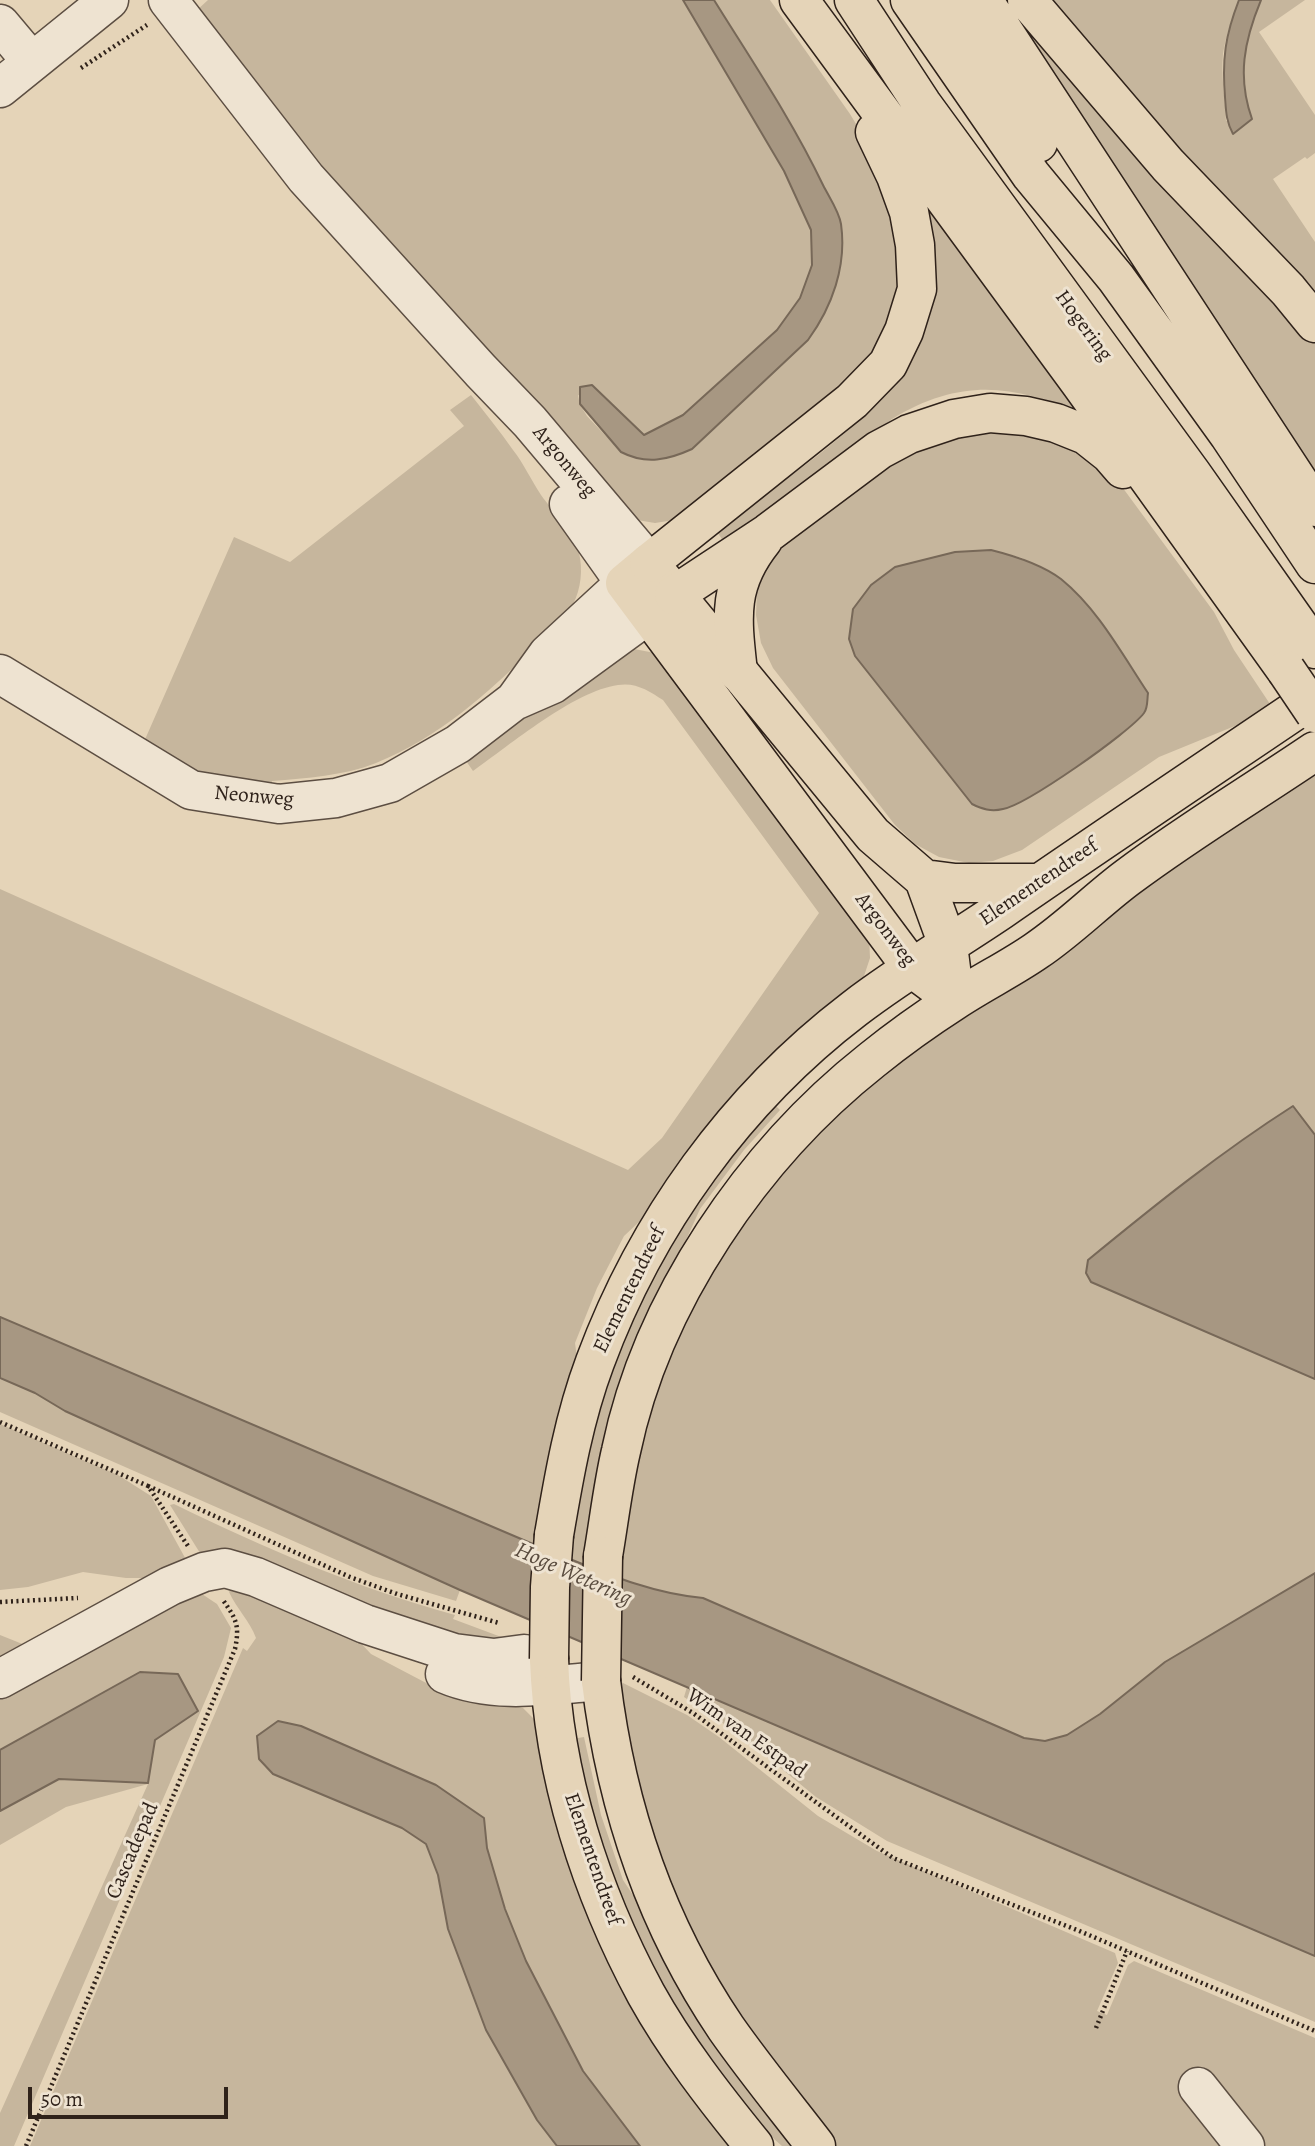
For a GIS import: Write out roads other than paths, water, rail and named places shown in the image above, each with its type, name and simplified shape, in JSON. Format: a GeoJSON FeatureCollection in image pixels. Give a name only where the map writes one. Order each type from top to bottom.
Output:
{"type":"FeatureCollection","features":[{"type":"Feature","properties":{"kind":"main road"},"geometry":{"type":"LineString","coordinates":[[799,0],[1213,565]]}},
{"type":"Feature","properties":{"kind":"main road","name":"Hogering"},"geometry":{"type":"LineString","coordinates":[[854,0],[922,104],[1192,474],[1300,659]]}},
{"type":"Feature","properties":{"kind":"main road"},"geometry":{"type":"LineString","coordinates":[[910,0],[1031,175],[1116,278],[1229,436],[1315,564]]}},
{"type":"Feature","properties":{"kind":"main road"},"geometry":{"type":"LineString","coordinates":[[951,0],[1047,156],[1116,278]]}},
{"type":"Feature","properties":{"kind":"main road"},"geometry":{"type":"LineString","coordinates":[[983,0],[1315,507]]}},
{"type":"Feature","properties":{"kind":"main road"},"geometry":{"type":"LineString","coordinates":[[1027,0],[1168,165],[1288,290],[1315,323]]}},
{"type":"Feature","properties":{"kind":"main road"},"geometry":{"type":"LineString","coordinates":[[637,573],[852,401],[888,363],[904,331],[917,289],[915,245],[909,212],[896,176],[839,54]]}},
{"type":"Feature","properties":{"kind":"main road"},"geometry":{"type":"LineString","coordinates":[[662,604],[768,533],[878,450],[909,434],[954,419],[990,413],[1026,416],[1056,423],[1086,435],[1110,454],[1300,659],[1315,713]]}},
{"type":"Feature","properties":{"kind":"main road"},"geometry":{"type":"LineString","coordinates":[[738,672],[733,626],[736,588],[748,559],[768,533]]}},
{"type":"Feature","properties":{"kind":"main road","name":"Argonweg"},"geometry":{"type":"LineString","coordinates":[[637,573],[662,604],[912,968],[954,1000]]}},
{"type":"Feature","properties":{"kind":"main road","name":"Argonweg"},"geometry":{"type":"LineString","coordinates":[[662,604],[738,672],[873,835],[924,879],[948,945],[954,1000]]}},
{"type":"Feature","properties":{"kind":"main road","name":"Elementendreef"},"geometry":{"type":"LineString","coordinates":[[754,2146],[718,2102],[646,1994],[613,1924],[587,1858],[568,1792],[551,1708],[550,1587],[554,1535],[576,1423],[594,1364],[616,1308],[655,1232],[712,1150],[781,1072],[853,1010],[912,968],[1315,697]]}},
{"type":"Feature","properties":{"kind":"main road"},"geometry":{"type":"LineString","coordinates":[[816,2146],[726,2028],[695,1977],[653,1892],[626,1813],[607,1727],[611,1676],[603,1556],[621,1449],[639,1388],[661,1332],[706,1245],[737,1198],[817,1108],[872,1060],[954,1000],[1037,950],[1129,877],[1315,751]]}},
{"type":"Feature","properties":{"kind":"main road"},"geometry":{"type":"LineString","coordinates":[[924,879],[955,883],[1039,883]]}},
{"type":"Feature","properties":{"kind":"street"},"geometry":{"type":"LineString","coordinates":[[0,88],[109,0]]}},
{"type":"Feature","properties":{"kind":"street","name":"Argonweg"},"geometry":{"type":"LineString","coordinates":[[170,3],[306,178],[530,422],[637,573]]}},
{"type":"Feature","properties":{"kind":"street"},"geometry":{"type":"LineString","coordinates":[[0,24],[32,62]]}},
{"type":"Feature","properties":{"kind":"street","name":"Neonweg"},"geometry":{"type":"LineString","coordinates":[[514,701],[548,654],[637,573]]}},
{"type":"Feature","properties":{"kind":"street","name":"Neonweg"},"geometry":{"type":"LineString","coordinates":[[0,674],[191,790],[279,804],[336,799],[390,783],[458,744],[514,701],[553,684],[662,604]]}},
{"type":"Feature","properties":{"kind":"street"},"geometry":{"type":"LineString","coordinates":[[0,1679],[170,1586],[204,1572],[225,1568],[256,1577],[365,1624],[454,1653],[494,1658],[524,1654],[550,1672],[611,1676]]}},
{"type":"Feature","properties":{"kind":"street"},"geometry":{"type":"LineString","coordinates":[[1198,2087],[1245,2146]]}},
{"type":"Feature","properties":{"kind":"water"},"geometry":{"type":"Polygon","coordinates":[[[683,0],[714,0],[757,68],[836,209],[841,224],[842,255],[831,300],[808,340],[692,449],[666,458],[648,460],[621,452],[580,404],[580,387],[592,385],[644,435],[683,415],[777,330],[800,298],[812,265],[811,230],[784,171],[683,0]]]}},
{"type":"Feature","properties":{"kind":"water"},"geometry":{"type":"Polygon","coordinates":[[[1239,0],[1261,0],[1250,30],[1244,59],[1247,104],[1252,119],[1233,134],[1226,111],[1224,59],[1230,25],[1239,0]]]}},
{"type":"Feature","properties":{"kind":"water"},"geometry":{"type":"Polygon","coordinates":[[[991,550],[1045,569],[1061,579],[1087,604],[1148,693],[1144,713],[1119,736],[1033,795],[1015,805],[995,810],[972,804],[855,656],[849,639],[853,609],[871,585],[895,567],[955,552],[991,550]]]}},
{"type":"Feature","properties":{"kind":"water"},"geometry":{"type":"Polygon","coordinates":[[[1293,1106],[1315,1135],[1315,1379],[1091,1282],[1086,1273],[1088,1260],[1138,1219],[1214,1160],[1293,1106]]]}},
{"type":"Feature","properties":{"kind":"water","name":"Hoge Wetering"},"geometry":{"type":"Polygon","coordinates":[[[0,1317],[580,1563],[661,1591],[703,1598],[1024,1738],[1045,1741],[1067,1735],[1100,1714],[1165,1662],[1315,1573],[1315,1956],[460,1590],[65,1411],[35,1393],[0,1378],[0,1317]]]}},
{"type":"Feature","properties":{"kind":"water"},"geometry":{"type":"Polygon","coordinates":[[[140,1672],[178,1674],[198,1711],[155,1740],[148,1783],[59,1779],[0,1811],[0,1750],[140,1672]]]}},
{"type":"Feature","properties":{"kind":"water"},"geometry":{"type":"Polygon","coordinates":[[[278,1721],[301,1726],[436,1785],[484,1818],[487,1848],[505,1909],[526,1961],[583,2071],[640,2146],[557,2146],[537,2120],[486,2030],[448,1929],[438,1875],[426,1844],[402,1828],[273,1774],[259,1759],[257,1736],[278,1721]]]}}]}
